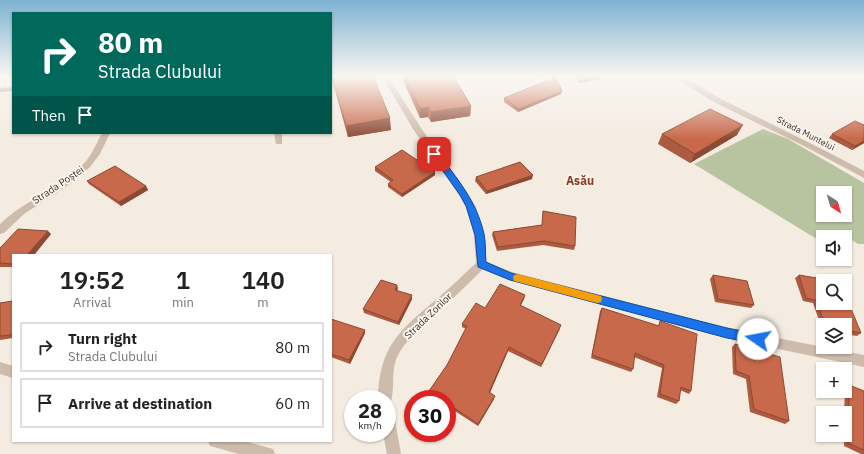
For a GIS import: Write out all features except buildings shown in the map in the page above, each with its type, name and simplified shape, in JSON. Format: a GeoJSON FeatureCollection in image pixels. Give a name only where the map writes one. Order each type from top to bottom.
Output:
{"type":"FeatureCollection","features":[{"type":"Feature","properties":{"kind":"street"},"geometry":{"type":"LineString","coordinates":[[396,97],[416,128],[471,206],[479,235],[481,264],[510,276],[727,333],[864,361]]}},
{"type":"Feature","properties":{"kind":"street","name":"Strada Muntelui"},"geometry":{"type":"LineString","coordinates":[[712,97],[808,144],[864,175]]}},
{"type":"Feature","properties":{"kind":"street","name":"Strada Poștei"},"geometry":{"type":"LineString","coordinates":[[0,230],[19,211],[66,181],[88,164],[96,154],[106,134]]}},
{"type":"Feature","properties":{"kind":"street","name":"Strada Zorilor"},"geometry":{"type":"LineString","coordinates":[[385,390],[388,365],[395,351],[406,336],[481,264]]}},
{"type":"Feature","properties":{"kind":"street"},"geometry":{"type":"LineString","coordinates":[[0,368],[12,372]]}},
{"type":"Feature","properties":{"kind":"street"},"geometry":{"type":"LineString","coordinates":[[219,442],[268,454]]}},
{"type":"Feature","properties":{"kind":"street"},"geometry":{"type":"LineString","coordinates":[[392,442],[394,454]]}},
{"type":"Feature","properties":{"kind":"lane"},"geometry":{"type":"LineString","coordinates":[[278,134],[279,142]]}},
{"type":"Feature","properties":{"kind":"green space"},"geometry":{"type":"Polygon","coordinates":[[[763,129],[788,139],[864,183],[864,244],[858,244],[852,240],[852,230],[816,230],[815,238],[694,164],[763,129]]]}},
{"type":"Feature","properties":{"kind":"slow traffic"},"geometry":{"type":"LineString","coordinates":[[518,278],[597,299]]}},
{"type":"Feature","properties":{"kind":"district","name":"Asău"},"geometry":{"type":"Point","coordinates":[580,180]}},
{"type":"Feature","properties":{"kind":"route"},"geometry":{"type":"LineString","coordinates":[[434,154],[471,206],[479,235],[481,264],[510,276],[727,333],[758,339]]}}]}
